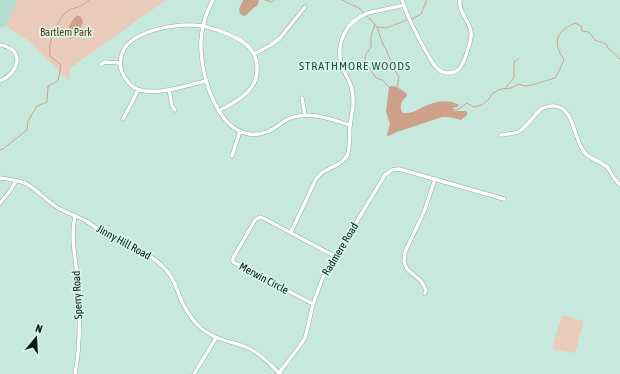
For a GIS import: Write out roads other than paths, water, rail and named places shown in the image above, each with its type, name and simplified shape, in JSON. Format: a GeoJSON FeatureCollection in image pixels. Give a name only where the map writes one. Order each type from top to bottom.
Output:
{"type":"FeatureCollection","features":[{"type":"Feature","properties":{"kind":"street"},"geometry":{"type":"LineString","coordinates":[[213,0],[207,12],[203,26],[201,56],[206,81],[211,94],[219,111],[227,122],[240,131],[249,134],[261,134],[272,130],[288,119],[305,115],[350,125]]}},
{"type":"Feature","properties":{"kind":"street"},"geometry":{"type":"LineString","coordinates":[[402,0],[417,35],[436,67],[443,72],[449,73],[460,68],[471,38],[470,29],[459,4],[460,0]]}},
{"type":"Feature","properties":{"kind":"street"},"geometry":{"type":"LineString","coordinates":[[292,232],[316,179],[322,173],[340,163],[346,157],[349,149],[353,98],[347,76],[341,66],[339,53],[340,43],[344,33],[358,18],[368,13],[404,5]]}},
{"type":"Feature","properties":{"kind":"street"},"geometry":{"type":"LineString","coordinates":[[254,54],[271,45],[280,38],[306,7]]}},
{"type":"Feature","properties":{"kind":"street"},"geometry":{"type":"LineString","coordinates":[[206,81],[169,90],[146,92],[138,90],[131,86],[121,71],[120,63],[122,53],[130,42],[141,35],[157,29],[172,26],[203,26],[240,39],[254,54],[257,65],[256,78],[252,87],[245,96],[219,111]]}},
{"type":"Feature","properties":{"kind":"street"},"geometry":{"type":"LineString","coordinates":[[0,45],[7,46],[13,50],[17,56],[17,65],[10,76],[0,81]]}},
{"type":"Feature","properties":{"kind":"street"},"geometry":{"type":"LineString","coordinates":[[101,65],[104,62],[120,63]]}},
{"type":"Feature","properties":{"kind":"street"},"geometry":{"type":"LineString","coordinates":[[123,119],[138,90]]}},
{"type":"Feature","properties":{"kind":"street"},"geometry":{"type":"LineString","coordinates":[[169,90],[172,106],[175,110]]}},
{"type":"Feature","properties":{"kind":"street"},"geometry":{"type":"LineString","coordinates":[[302,98],[305,115]]}},
{"type":"Feature","properties":{"kind":"street"},"geometry":{"type":"LineString","coordinates":[[501,135],[523,130],[540,110],[547,107],[556,106],[563,109],[568,115],[580,147],[585,154],[608,168],[620,185]]}},
{"type":"Feature","properties":{"kind":"street"},"geometry":{"type":"LineString","coordinates":[[232,156],[240,131]]}},
{"type":"Feature","properties":{"kind":"street","name":"Radmere Road"},"geometry":{"type":"LineString","coordinates":[[280,373],[305,338],[313,304],[323,277],[385,175],[392,170],[399,169],[504,199]]}},
{"type":"Feature","properties":{"kind":"street","name":"Jinny Hill Road"},"geometry":{"type":"LineString","coordinates":[[0,178],[16,181],[30,186],[55,206],[148,255],[160,263],[170,275],[184,306],[203,330],[216,338],[250,349],[261,356],[280,373]]}},
{"type":"Feature","properties":{"kind":"street"},"geometry":{"type":"LineString","coordinates":[[425,293],[426,290],[421,281],[407,269],[404,262],[405,252],[424,212],[435,179]]}},
{"type":"Feature","properties":{"kind":"street"},"geometry":{"type":"LineString","coordinates":[[0,203],[16,181]]}},
{"type":"Feature","properties":{"kind":"street","name":"Sperry Road"},"geometry":{"type":"LineString","coordinates":[[75,216],[73,234],[78,283],[79,328],[78,354],[75,374]]}},
{"type":"Feature","properties":{"kind":"street","name":"Merwin Circle"},"geometry":{"type":"LineString","coordinates":[[313,304],[233,262],[232,260],[255,220],[260,217],[292,232],[336,257]]}},
{"type":"Feature","properties":{"kind":"street"},"geometry":{"type":"LineString","coordinates":[[194,374],[216,338]]}},
{"type":"Feature","properties":{"kind":"waterway"},"geometry":{"type":"LineString","coordinates":[[0,150],[27,130],[28,121],[37,106],[47,102],[48,86],[58,81],[61,65],[50,56],[50,44],[55,30],[66,12],[77,8],[89,0]]}},
{"type":"Feature","properties":{"kind":"waterway"},"geometry":{"type":"LineString","coordinates":[[265,0],[272,2],[275,0]]}},
{"type":"Feature","properties":{"kind":"waterway"},"geometry":{"type":"LineString","coordinates":[[342,0],[359,8],[364,13]]}},
{"type":"Feature","properties":{"kind":"waterway"},"geometry":{"type":"LineString","coordinates":[[412,19],[421,14],[427,0]]}},
{"type":"Feature","properties":{"kind":"waterway"},"geometry":{"type":"LineString","coordinates":[[367,16],[377,27],[382,42],[399,77],[397,87]]}},
{"type":"Feature","properties":{"kind":"waterway"},"geometry":{"type":"LineString","coordinates":[[378,27],[386,28],[407,20]]}},
{"type":"Feature","properties":{"kind":"waterway"},"geometry":{"type":"LineString","coordinates":[[453,110],[459,109],[467,103],[474,107],[482,105],[493,93],[501,89],[511,88],[519,84],[525,86],[532,85],[555,78],[564,60],[558,50],[557,43],[559,35],[564,29],[575,23],[581,26],[582,31],[589,32],[595,40],[606,44],[608,48],[620,59]]}},
{"type":"Feature","properties":{"kind":"waterway"},"geometry":{"type":"LineString","coordinates":[[375,25],[371,35],[371,47],[366,54],[365,61],[376,78],[382,80],[389,87]]}},
{"type":"Feature","properties":{"kind":"waterway"},"geometry":{"type":"LineString","coordinates":[[506,87],[514,78],[514,62],[518,59]]}},
{"type":"Feature","properties":{"kind":"district","name":"STRATHMORE WOODS"},"geometry":{"type":"Point","coordinates":[355,66]}},
{"type":"Feature","properties":{"kind":"park label","name":"Bartlem Park"},"geometry":{"type":"Point","coordinates":[66,32]}}]}
